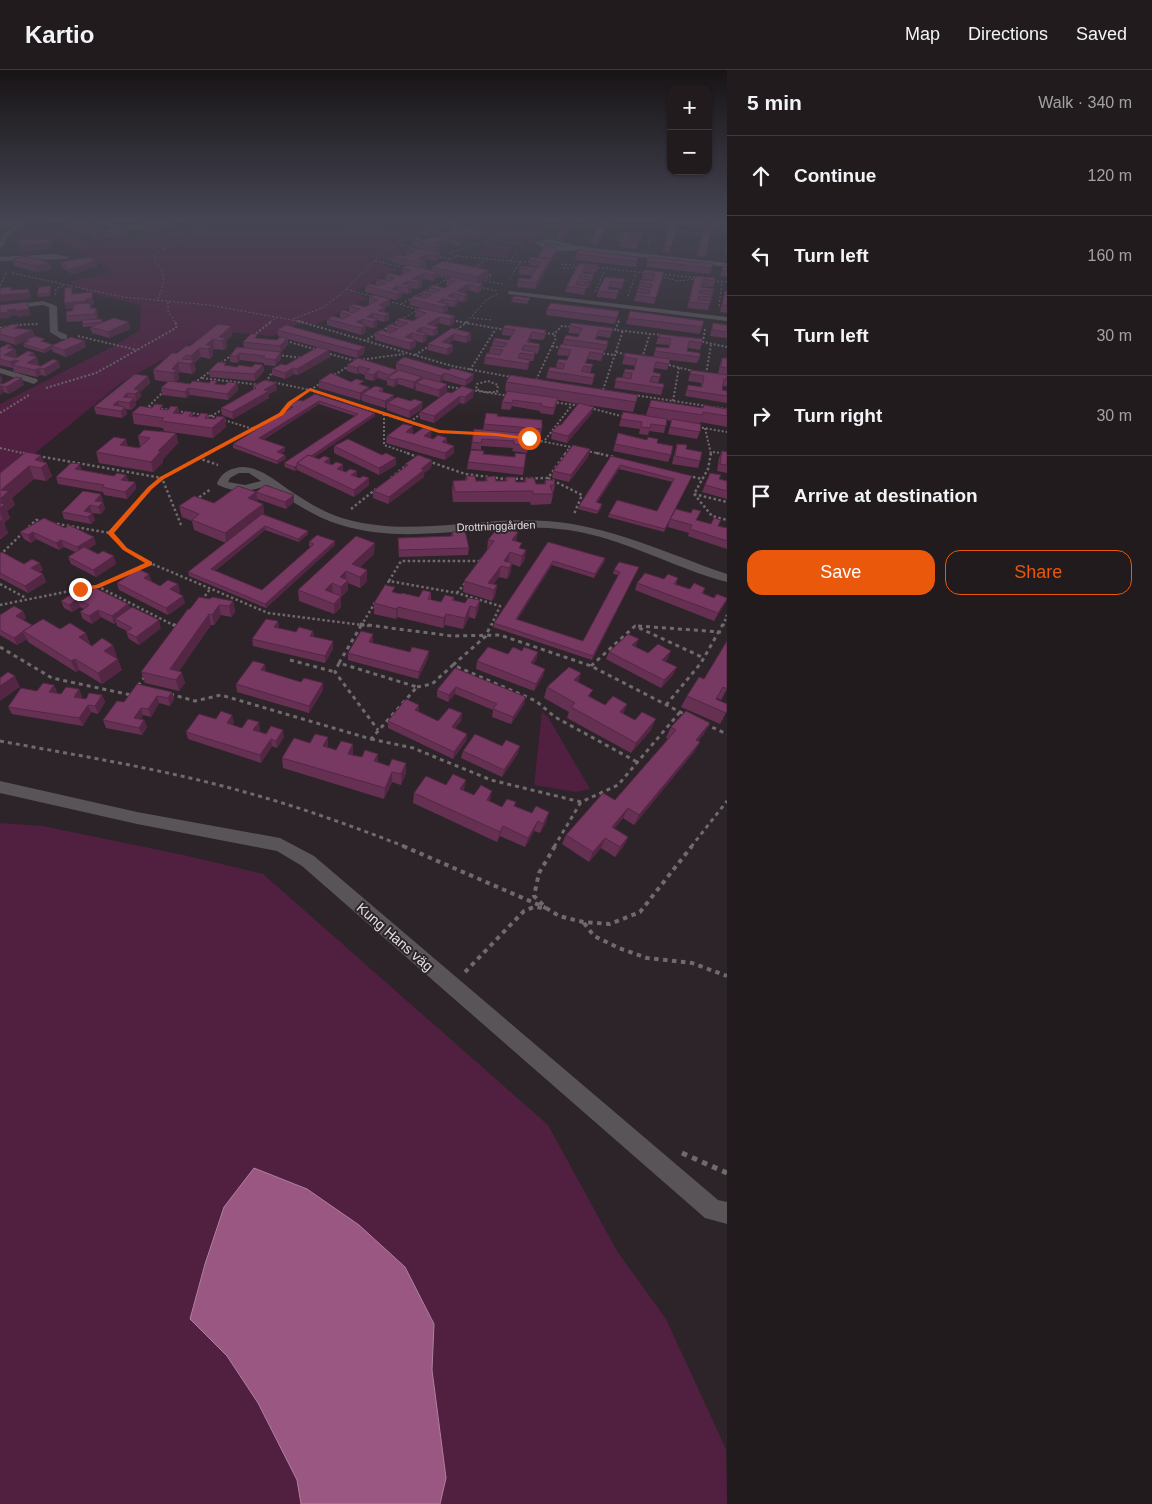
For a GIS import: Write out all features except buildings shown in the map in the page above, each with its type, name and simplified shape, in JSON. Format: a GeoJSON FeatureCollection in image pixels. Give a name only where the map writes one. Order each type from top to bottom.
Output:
{"type":"FeatureCollection","features":[{"type":"Feature","properties":{"kind":"street"},"geometry":{"type":"LineString","coordinates":[[510,293],[727,319]]}},
{"type":"Feature","properties":{"kind":"street"},"geometry":{"type":"LineString","coordinates":[[0,308],[43,303],[53,306],[54,332],[64,338]]}},
{"type":"Feature","properties":{"kind":"street"},"geometry":{"type":"LineString","coordinates":[[0,370],[34,382]]}},
{"type":"Feature","properties":{"kind":"street","name":"Drottninggården"},"geometry":{"type":"LineString","coordinates":[[225,478],[242,468],[251,470],[308,507],[336,520],[364,527],[395,531],[492,524],[546,524],[575,528],[610,536],[727,578]]}},
{"type":"Feature","properties":{"kind":"street"},"geometry":{"type":"LineString","coordinates":[[225,478],[237,488],[261,485],[268,481]]}},
{"type":"Feature","properties":{"kind":"street","name":"Kung Hans väg"},"geometry":{"type":"LineString","coordinates":[[0,787],[137,818],[280,846],[308,861],[713,1210],[727,1214]]}},
{"type":"Feature","properties":{"kind":"path"},"geometry":{"type":"LineString","coordinates":[[69,286],[109,294],[208,305],[292,319],[415,356],[470,370],[512,377]]}},
{"type":"Feature","properties":{"kind":"path"},"geometry":{"type":"LineString","coordinates":[[157,300],[163,286]]}},
{"type":"Feature","properties":{"kind":"path"},"geometry":{"type":"LineString","coordinates":[[292,319],[322,308],[349,286]]}},
{"type":"Feature","properties":{"kind":"path"},"geometry":{"type":"LineString","coordinates":[[401,304],[434,286]]}},
{"type":"Feature","properties":{"kind":"path"},"geometry":{"type":"LineString","coordinates":[[475,286],[510,293]]}},
{"type":"Feature","properties":{"kind":"path"},"geometry":{"type":"LineString","coordinates":[[451,333],[473,318],[486,300],[501,292],[505,286]]}},
{"type":"Feature","properties":{"kind":"path"},"geometry":{"type":"LineString","coordinates":[[591,303],[598,286]]}},
{"type":"Feature","properties":{"kind":"path"},"geometry":{"type":"LineString","coordinates":[[346,289],[374,297]]}},
{"type":"Feature","properties":{"kind":"path"},"geometry":{"type":"LineString","coordinates":[[383,299],[428,312]]}},
{"type":"Feature","properties":{"kind":"path"},"geometry":{"type":"LineString","coordinates":[[43,389],[96,373],[176,328],[178,325],[168,311],[168,302]]}},
{"type":"Feature","properties":{"kind":"path"},"geometry":{"type":"LineString","coordinates":[[364,341],[418,309]]}},
{"type":"Feature","properties":{"kind":"path"},"geometry":{"type":"LineString","coordinates":[[250,338],[265,324],[278,317]]}},
{"type":"Feature","properties":{"kind":"path"},"geometry":{"type":"LineString","coordinates":[[447,318],[492,329],[510,330]]}},
{"type":"Feature","properties":{"kind":"path"},"geometry":{"type":"LineString","coordinates":[[473,318],[492,320]]}},
{"type":"Feature","properties":{"kind":"path"},"geometry":{"type":"LineString","coordinates":[[0,328],[54,322]]}},
{"type":"Feature","properties":{"kind":"path"},"geometry":{"type":"LineString","coordinates":[[554,334],[562,326],[580,327]]}},
{"type":"Feature","properties":{"kind":"path"},"geometry":{"type":"LineString","coordinates":[[470,370],[494,332],[492,329]]}},
{"type":"Feature","properties":{"kind":"path"},"geometry":{"type":"LineString","coordinates":[[603,390],[623,330]]}},
{"type":"Feature","properties":{"kind":"path"},"geometry":{"type":"LineString","coordinates":[[539,332],[554,334]]}},
{"type":"Feature","properties":{"kind":"path"},"geometry":{"type":"LineString","coordinates":[[536,380],[556,338],[554,334]]}},
{"type":"Feature","properties":{"kind":"path"},"geometry":{"type":"LineString","coordinates":[[642,358],[650,334]]}},
{"type":"Feature","properties":{"kind":"path"},"geometry":{"type":"LineString","coordinates":[[64,338],[82,336],[138,350]]}},
{"type":"Feature","properties":{"kind":"path"},"geometry":{"type":"LineString","coordinates":[[278,339],[365,364]]}},
{"type":"Feature","properties":{"kind":"path"},"geometry":{"type":"LineString","coordinates":[[415,356],[437,342]]}},
{"type":"Feature","properties":{"kind":"path"},"geometry":{"type":"LineString","coordinates":[[711,344],[706,374],[713,376]]}},
{"type":"Feature","properties":{"kind":"path"},"geometry":{"type":"LineString","coordinates":[[552,346],[561,348]]}},
{"type":"Feature","properties":{"kind":"path"},"geometry":{"type":"LineString","coordinates":[[187,388],[238,350]]}},
{"type":"Feature","properties":{"kind":"path"},"geometry":{"type":"LineString","coordinates":[[310,354],[318,350]]}},
{"type":"Feature","properties":{"kind":"path"},"geometry":{"type":"LineString","coordinates":[[597,352],[633,356]]}},
{"type":"Feature","properties":{"kind":"path"},"geometry":{"type":"LineString","coordinates":[[110,533],[150,488],[162,478],[281,414],[290,403],[356,361],[407,353]]}},
{"type":"Feature","properties":{"kind":"path"},"geometry":{"type":"LineString","coordinates":[[275,355],[302,358],[294,362]]}},
{"type":"Feature","properties":{"kind":"path"},"geometry":{"type":"LineString","coordinates":[[660,363],[697,372]]}},
{"type":"Feature","properties":{"kind":"path"},"geometry":{"type":"LineString","coordinates":[[672,401],[679,367]]}},
{"type":"Feature","properties":{"kind":"path"},"geometry":{"type":"LineString","coordinates":[[252,390],[268,381],[270,375],[278,370]]}},
{"type":"Feature","properties":{"kind":"path"},"geometry":{"type":"LineString","coordinates":[[496,383],[503,375]]}},
{"type":"Feature","properties":{"kind":"path"},"geometry":{"type":"LineString","coordinates":[[201,378],[261,385]]}},
{"type":"Feature","properties":{"kind":"path"},"geometry":{"type":"LineString","coordinates":[[268,381],[310,390],[439,432],[477,433]]}},
{"type":"Feature","properties":{"kind":"path"},"geometry":{"type":"LineString","coordinates":[[485,381],[496,383],[499,386],[497,392],[484,392],[476,389],[475,386],[485,381]]}},
{"type":"Feature","properties":{"kind":"path"},"geometry":{"type":"LineString","coordinates":[[169,386],[148,407],[211,416],[253,429]]}},
{"type":"Feature","properties":{"kind":"path"},"geometry":{"type":"LineString","coordinates":[[442,386],[514,396]]}},
{"type":"Feature","properties":{"kind":"path"},"geometry":{"type":"LineString","coordinates":[[448,394],[456,388]]}},
{"type":"Feature","properties":{"kind":"path"},"geometry":{"type":"LineString","coordinates":[[0,413],[36,391]]}},
{"type":"Feature","properties":{"kind":"path"},"geometry":{"type":"LineString","coordinates":[[629,394],[727,408]]}},
{"type":"Feature","properties":{"kind":"path"},"geometry":{"type":"LineString","coordinates":[[553,402],[581,406]]}},
{"type":"Feature","properties":{"kind":"path"},"geometry":{"type":"LineString","coordinates":[[545,440],[572,404]]}},
{"type":"Feature","properties":{"kind":"path"},"geometry":{"type":"LineString","coordinates":[[211,416],[227,406]]}},
{"type":"Feature","properties":{"kind":"path"},"geometry":{"type":"LineString","coordinates":[[590,408],[626,417]]}},
{"type":"Feature","properties":{"kind":"path"},"geometry":{"type":"LineString","coordinates":[[410,422],[425,411]]}},
{"type":"Feature","properties":{"kind":"path"},"geometry":{"type":"LineString","coordinates":[[384,414],[384,445],[466,474],[505,479],[548,478],[582,495],[573,513],[582,516]]}},
{"type":"Feature","properties":{"kind":"path"},"geometry":{"type":"LineString","coordinates":[[695,427],[727,432]]}},
{"type":"Feature","properties":{"kind":"path"},"geometry":{"type":"LineString","coordinates":[[694,494],[710,468],[712,452],[705,428]]}},
{"type":"Feature","properties":{"kind":"path"},"geometry":{"type":"LineString","coordinates":[[525,438],[545,440],[618,458]]}},
{"type":"Feature","properties":{"kind":"path"},"geometry":{"type":"LineString","coordinates":[[548,478],[570,447]]}},
{"type":"Feature","properties":{"kind":"path"},"geometry":{"type":"LineString","coordinates":[[0,448],[162,478]]}},
{"type":"Feature","properties":{"kind":"path"},"geometry":{"type":"LineString","coordinates":[[712,452],[727,454]]}},
{"type":"Feature","properties":{"kind":"path"},"geometry":{"type":"LineString","coordinates":[[20,459],[26,453]]}},
{"type":"Feature","properties":{"kind":"path"},"geometry":{"type":"LineString","coordinates":[[388,480],[418,457]]}},
{"type":"Feature","properties":{"kind":"path"},"geometry":{"type":"LineString","coordinates":[[191,503],[225,478],[226,467],[198,458]]}},
{"type":"Feature","properties":{"kind":"path"},"geometry":{"type":"LineString","coordinates":[[684,474],[703,479]]}},
{"type":"Feature","properties":{"kind":"path"},"geometry":{"type":"LineString","coordinates":[[162,478],[180,525]]}},
{"type":"Feature","properties":{"kind":"path"},"geometry":{"type":"LineString","coordinates":[[336,520],[381,486]]}},
{"type":"Feature","properties":{"kind":"path"},"geometry":{"type":"LineString","coordinates":[[694,494],[727,502]]}},
{"type":"Feature","properties":{"kind":"path"},"geometry":{"type":"LineString","coordinates":[[694,494],[712,516],[727,520]]}},
{"type":"Feature","properties":{"kind":"path"},"geometry":{"type":"LineString","coordinates":[[176,513],[183,508]]}},
{"type":"Feature","properties":{"kind":"path"},"geometry":{"type":"LineString","coordinates":[[0,555],[36,520],[110,533],[125,549],[150,563],[268,613],[452,636],[500,636],[591,666],[688,716]]}},
{"type":"Feature","properties":{"kind":"path"},"geometry":{"type":"LineString","coordinates":[[385,588],[401,561],[482,561],[477,567]]}},
{"type":"Feature","properties":{"kind":"path"},"geometry":{"type":"LineString","coordinates":[[0,605],[27,598],[97,586],[150,563]]}},
{"type":"Feature","properties":{"kind":"path"},"geometry":{"type":"LineString","coordinates":[[457,593],[467,580]]}},
{"type":"Feature","properties":{"kind":"path"},"geometry":{"type":"LineString","coordinates":[[339,663],[417,687],[432,684],[486,636],[500,606],[457,593],[389,581]]}},
{"type":"Feature","properties":{"kind":"path"},"geometry":{"type":"LineString","coordinates":[[0,584],[27,598]]}},
{"type":"Feature","properties":{"kind":"path"},"geometry":{"type":"LineString","coordinates":[[97,586],[181,629]]}},
{"type":"Feature","properties":{"kind":"path"},"geometry":{"type":"LineString","coordinates":[[198,605],[210,589]]}},
{"type":"Feature","properties":{"kind":"path"},"geometry":{"type":"LineString","coordinates":[[334,672],[380,596]]}},
{"type":"Feature","properties":{"kind":"path"},"geometry":{"type":"LineString","coordinates":[[666,705],[704,658],[721,632],[727,615]]}},
{"type":"Feature","properties":{"kind":"path"},"geometry":{"type":"LineString","coordinates":[[591,666],[635,626],[721,632]]}},
{"type":"Feature","properties":{"kind":"path"},"geometry":{"type":"LineString","coordinates":[[635,626],[704,658]]}},
{"type":"Feature","properties":{"kind":"path"},"geometry":{"type":"LineString","coordinates":[[0,646],[52,678],[130,696],[149,672]]}},
{"type":"Feature","properties":{"kind":"path"},"geometry":{"type":"LineString","coordinates":[[290,660],[334,672],[378,730]]}},
{"type":"Feature","properties":{"kind":"path"},"geometry":{"type":"LineString","coordinates":[[453,665],[536,701],[555,716],[637,762]]}},
{"type":"Feature","properties":{"kind":"path"},"geometry":{"type":"LineString","coordinates":[[138,686],[148,688]]}},
{"type":"Feature","properties":{"kind":"path"},"geometry":{"type":"LineString","coordinates":[[371,739],[417,687]]}},
{"type":"Feature","properties":{"kind":"path"},"geometry":{"type":"LineString","coordinates":[[167,693],[195,701],[221,695],[371,739],[413,748],[491,780],[581,802]]}},
{"type":"Feature","properties":{"kind":"path"},"geometry":{"type":"LineString","coordinates":[[546,908],[534,896],[539,873],[581,802],[618,785],[680,712]]}},
{"type":"Feature","properties":{"kind":"path"},"geometry":{"type":"LineString","coordinates":[[703,723],[727,734]]}},
{"type":"Feature","properties":{"kind":"path"},"geometry":{"type":"LineString","coordinates":[[0,740],[195,779],[275,800],[407,847],[479,877],[559,916],[584,922],[610,924],[640,912],[727,801]]}},
{"type":"Feature","properties":{"kind":"path"},"geometry":{"type":"LineString","coordinates":[[464,974],[524,911],[534,907],[546,908]]}},
{"type":"Feature","properties":{"kind":"path"},"geometry":{"type":"LineString","coordinates":[[584,922],[594,936],[619,948],[647,958],[692,963],[727,976]]}},
{"type":"Feature","properties":{"kind":"shaded area"},"geometry":{"type":"Polygon","coordinates":[[[76,286],[365,286],[353,292],[368,298],[317,324],[297,324],[273,336],[213,331],[122,382],[0,482],[0,404],[114,346],[140,330],[141,305],[86,292],[76,286]]]}},
{"type":"Feature","properties":{"kind":"shaded area"},"geometry":{"type":"Polygon","coordinates":[[[542,712],[548,717],[590,789],[576,792],[534,785],[542,712]]]}},
{"type":"Feature","properties":{"kind":"shaded area"},"geometry":{"type":"Polygon","coordinates":[[[0,823],[43,826],[188,856],[263,874],[548,1125],[617,1251],[666,1319],[726,1449],[727,1504],[0,1504],[0,823]]]}},
{"type":"Feature","properties":{"kind":"shaded area"},"geometry":{"type":"Polygon","coordinates":[[[254,1168],[307,1189],[359,1225],[405,1267],[434,1324],[432,1370],[446,1478],[440,1504],[301,1504],[297,1480],[258,1403],[227,1356],[190,1319],[205,1264],[224,1207],[254,1168]]]}},
{"type":"Feature","properties":{"kind":"route"},"geometry":{"type":"LineString","coordinates":[[80,589],[97,586],[150,563],[125,549],[110,533],[150,488],[162,478],[281,414],[290,403],[310,390],[439,432],[496,434],[529,438]]}}]}
